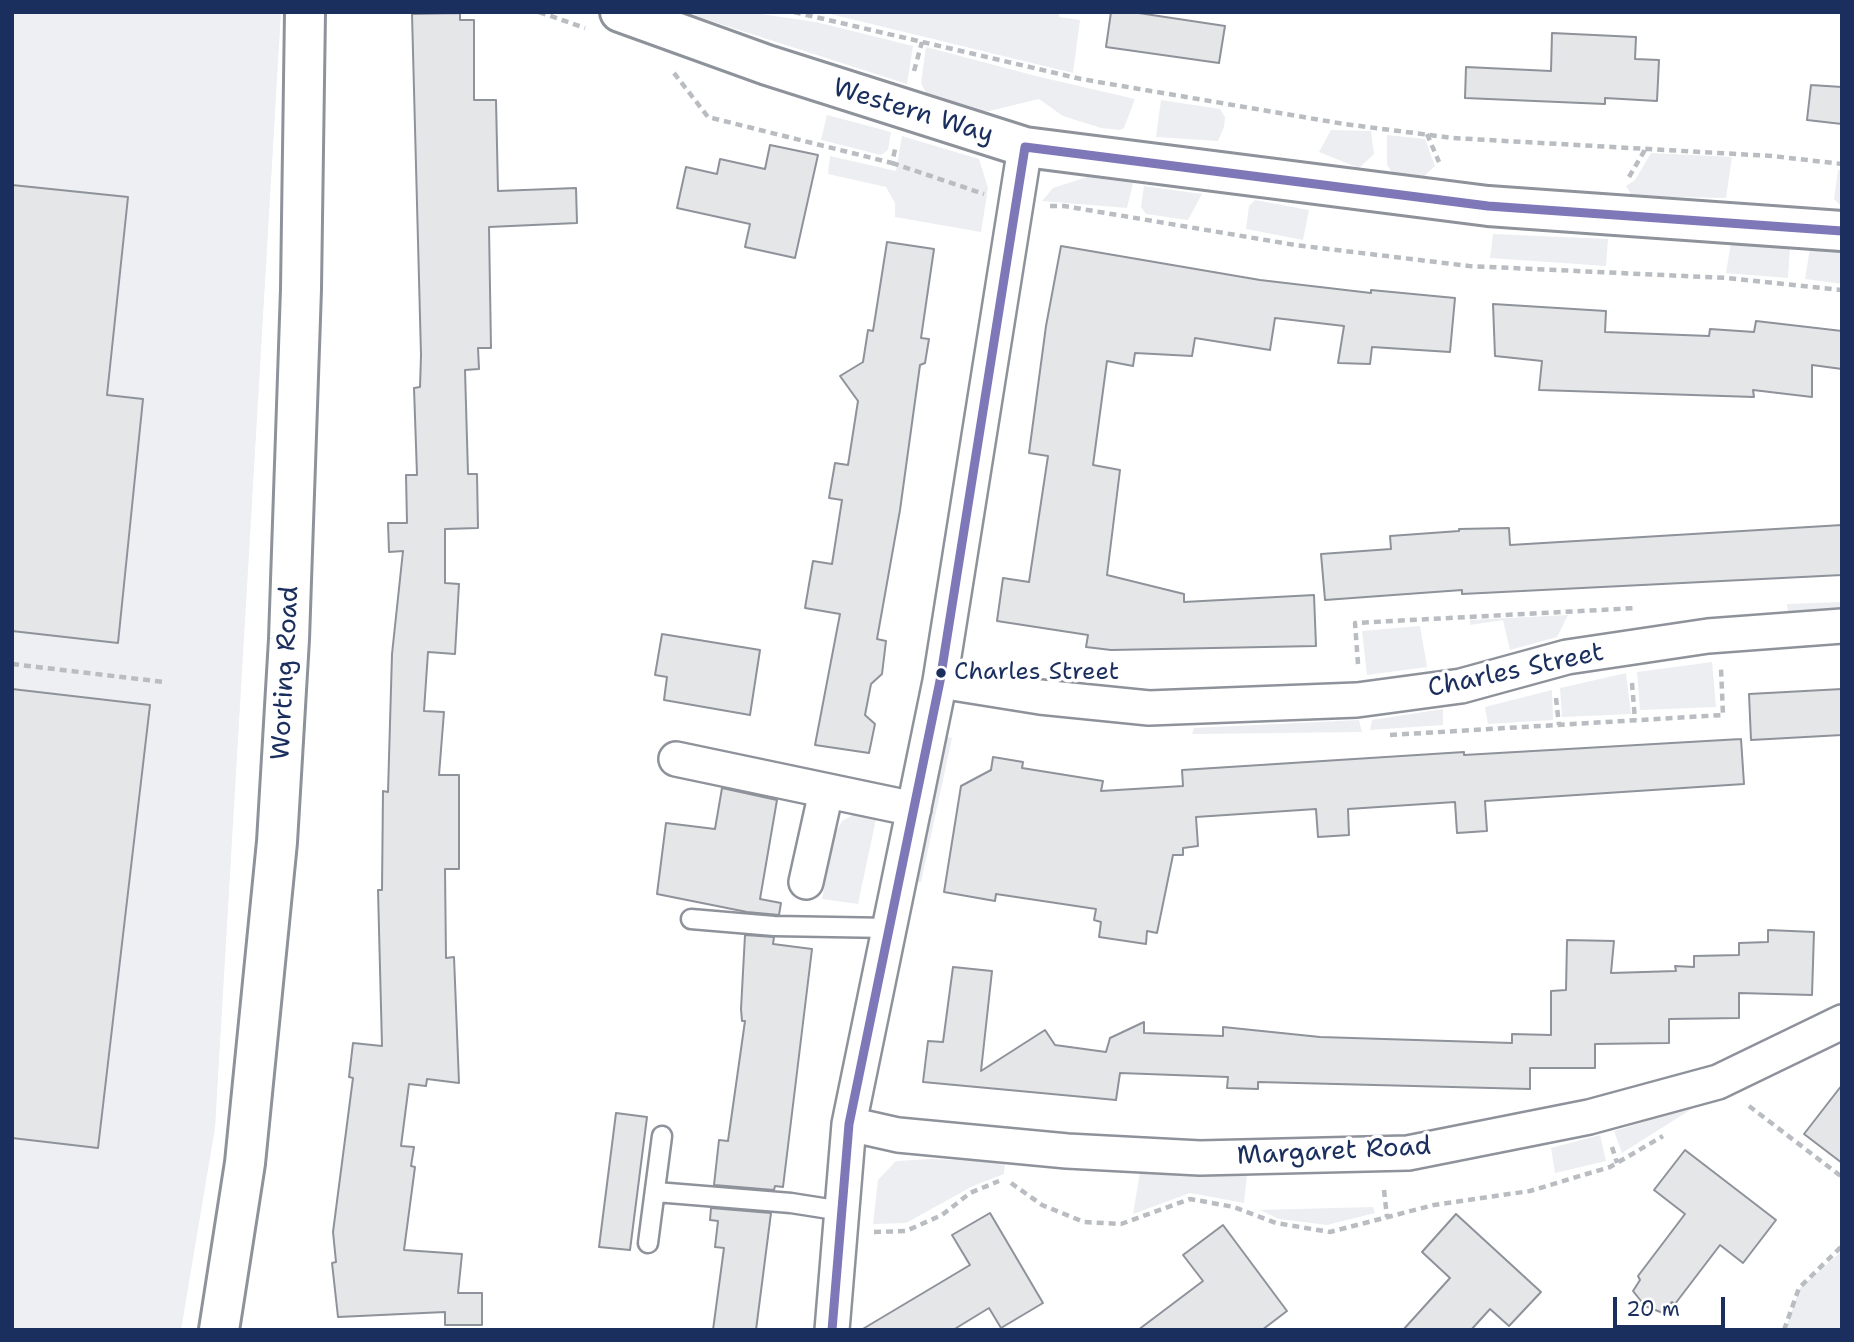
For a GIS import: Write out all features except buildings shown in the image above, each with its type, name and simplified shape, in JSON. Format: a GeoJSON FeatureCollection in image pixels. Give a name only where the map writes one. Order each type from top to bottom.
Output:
{"type":"FeatureCollection","features":[{"type":"Feature","properties":{"kind":"street","name":"Worting Road"},"geometry":{"type":"LineString","coordinates":[[219,1330],[245,1163],[277,842],[289,639],[302,289],[305,12]]}},
{"type":"Feature","properties":{"kind":"street","name":"Western Way"},"geometry":{"type":"LineString","coordinates":[[605,21],[1025,147],[1488,206],[1842,231]]}},
{"type":"Feature","properties":{"kind":"street"},"geometry":{"type":"LineString","coordinates":[[832,1330],[849,1124],[940,681],[1025,147]]}},
{"type":"Feature","properties":{"kind":"street","name":"Charles Street"},"geometry":{"type":"LineString","coordinates":[[940,681],[1040,697],[1149,708],[1361,700],[1461,686],[1567,657],[1708,636],[1842,625]]}},
{"type":"Feature","properties":{"kind":"street"},"geometry":{"type":"LineString","coordinates":[[676,759],[914,809]]}},
{"type":"Feature","properties":{"kind":"street"},"geometry":{"type":"LineString","coordinates":[[806,882],[826,792]]}},
{"type":"Feature","properties":{"kind":"street","name":"Margaret Road"},"geometry":{"type":"LineString","coordinates":[[849,1124],[898,1135],[1200,1158],[1408,1153],[1589,1116],[1718,1082],[1842,1022]]}},
{"type":"Feature","properties":{"kind":"lane"},"geometry":{"type":"LineString","coordinates":[[691,919],[774,926],[890,928]]}},
{"type":"Feature","properties":{"kind":"lane"},"geometry":{"type":"LineString","coordinates":[[648,1243],[662,1136]]}},
{"type":"Feature","properties":{"kind":"lane"},"geometry":{"type":"LineString","coordinates":[[656,1192],[801,1204],[840,1225]]}},
{"type":"Feature","properties":{"kind":"path"},"geometry":{"type":"LineString","coordinates":[[539,12],[605,21]]}},
{"type":"Feature","properties":{"kind":"path"},"geometry":{"type":"LineString","coordinates":[[794,12],[1081,79],[1344,124],[1453,138],[1772,156],[1842,164]]}},
{"type":"Feature","properties":{"kind":"path"},"geometry":{"type":"LineString","coordinates":[[672,69],[708,117],[892,163],[1015,204],[1064,206],[1295,245],[1469,266],[1727,278],[1842,290]]}},
{"type":"Feature","properties":{"kind":"path"},"geometry":{"type":"LineString","coordinates":[[892,163],[903,110]]}},
{"type":"Feature","properties":{"kind":"path"},"geometry":{"type":"LineString","coordinates":[[1361,700],[1354,624],[1644,607]]}},
{"type":"Feature","properties":{"kind":"path"},"geometry":{"type":"LineString","coordinates":[[12,664],[164,682]]}},
{"type":"Feature","properties":{"kind":"path"},"geometry":{"type":"LineString","coordinates":[[1718,1082],[1842,1177]]}},
{"type":"Feature","properties":{"kind":"path"},"geometry":{"type":"LineString","coordinates":[[840,1225],[873,1232],[906,1231],[942,1214],[970,1193],[999,1181],[1011,1183],[1015,1146]]}},
{"type":"Feature","properties":{"kind":"path"},"geometry":{"type":"LineString","coordinates":[[1784,1330],[1799,1288],[1842,1246]]}},
{"type":"Feature","properties":{"kind":"shaded area"},"geometry":{"type":"Polygon","coordinates":[[[12,12],[281,12],[215,1128],[181,1330],[12,1330],[12,12]]]}},
{"type":"Feature","properties":{"kind":"shaded area"},"geometry":{"type":"Polygon","coordinates":[[[683,12],[754,13],[816,22],[913,46],[907,84],[683,12]]]}},
{"type":"Feature","properties":{"kind":"shaded area"},"geometry":{"type":"Polygon","coordinates":[[[822,12],[1059,12],[1059,17],[1080,20],[1073,73],[822,12]]]}},
{"type":"Feature","properties":{"kind":"shaded area"},"geometry":{"type":"Polygon","coordinates":[[[926,47],[1135,99],[1124,128],[1120,130],[1101,128],[1063,116],[1039,99],[981,113],[926,93],[921,83],[926,47]]]}},
{"type":"Feature","properties":{"kind":"shaded area"},"geometry":{"type":"Polygon","coordinates":[[[1161,100],[1220,109],[1225,117],[1218,141],[1156,137],[1161,100]]]}},
{"type":"Feature","properties":{"kind":"shaded area"},"geometry":{"type":"Polygon","coordinates":[[[827,115],[891,132],[888,150],[881,155],[821,140],[827,115]]]}},
{"type":"Feature","properties":{"kind":"shaded area"},"geometry":{"type":"Polygon","coordinates":[[[1331,130],[1371,131],[1374,154],[1359,168],[1319,152],[1331,130]]]}},
{"type":"Feature","properties":{"kind":"shaded area"},"geometry":{"type":"Polygon","coordinates":[[[1387,135],[1425,139],[1435,166],[1421,179],[1394,175],[1387,165],[1387,135]]]}},
{"type":"Feature","properties":{"kind":"shaded area"},"geometry":{"type":"Polygon","coordinates":[[[902,136],[979,159],[988,188],[981,232],[895,217],[895,203],[886,187],[828,174],[830,156],[896,171],[902,136]]]}},
{"type":"Feature","properties":{"kind":"shaded area"},"geometry":{"type":"Polygon","coordinates":[[[1651,153],[1732,157],[1726,198],[1632,196],[1626,186],[1635,180],[1651,153]]]}},
{"type":"Feature","properties":{"kind":"shaded area"},"geometry":{"type":"Polygon","coordinates":[[[1838,170],[1842,170],[1842,207],[1834,199],[1838,170]]]}},
{"type":"Feature","properties":{"kind":"shaded area"},"geometry":{"type":"Polygon","coordinates":[[[1087,177],[1133,183],[1127,208],[1042,201],[1053,188],[1087,177]]]}},
{"type":"Feature","properties":{"kind":"shaded area"},"geometry":{"type":"Polygon","coordinates":[[[1144,186],[1202,194],[1188,220],[1146,214],[1141,207],[1144,186]]]}},
{"type":"Feature","properties":{"kind":"shaded area"},"geometry":{"type":"Polygon","coordinates":[[[1255,200],[1309,210],[1303,240],[1246,229],[1249,206],[1255,200]]]}},
{"type":"Feature","properties":{"kind":"shaded area"},"geometry":{"type":"Polygon","coordinates":[[[1493,234],[1608,239],[1606,266],[1490,258],[1493,234]]]}},
{"type":"Feature","properties":{"kind":"shaded area"},"geometry":{"type":"Polygon","coordinates":[[[1731,243],[1790,248],[1788,278],[1726,273],[1731,243]]]}},
{"type":"Feature","properties":{"kind":"shaded area"},"geometry":{"type":"Polygon","coordinates":[[[1810,248],[1842,253],[1842,284],[1805,279],[1810,248]]]}},
{"type":"Feature","properties":{"kind":"shaded area"},"geometry":{"type":"Polygon","coordinates":[[[1842,602],[1842,611],[1788,615],[1787,604],[1842,602]]]}},
{"type":"Feature","properties":{"kind":"shaded area"},"geometry":{"type":"Polygon","coordinates":[[[1568,615],[1557,637],[1510,650],[1503,620],[1470,625],[1470,620],[1568,615]]]}},
{"type":"Feature","properties":{"kind":"shaded area"},"geometry":{"type":"Polygon","coordinates":[[[1420,626],[1427,667],[1367,675],[1362,631],[1420,626]]]}},
{"type":"Feature","properties":{"kind":"shaded area"},"geometry":{"type":"Polygon","coordinates":[[[1712,662],[1716,707],[1640,710],[1637,672],[1712,662]]]}},
{"type":"Feature","properties":{"kind":"shaded area"},"geometry":{"type":"Polygon","coordinates":[[[1626,673],[1631,714],[1562,717],[1560,688],[1626,673]]]}},
{"type":"Feature","properties":{"kind":"shaded area"},"geometry":{"type":"Polygon","coordinates":[[[1552,690],[1553,720],[1488,724],[1485,707],[1552,690]]]}},
{"type":"Feature","properties":{"kind":"shaded area"},"geometry":{"type":"Polygon","coordinates":[[[1443,709],[1443,725],[1370,730],[1372,720],[1443,709]]]}},
{"type":"Feature","properties":{"kind":"shaded area"},"geometry":{"type":"Polygon","coordinates":[[[1359,720],[1362,732],[1192,734],[1194,728],[1359,720]]]}},
{"type":"Feature","properties":{"kind":"shaded area"},"geometry":{"type":"Polygon","coordinates":[[[947,737],[952,738],[921,882],[915,882],[947,737]]]}},
{"type":"Feature","properties":{"kind":"shaded area"},"geometry":{"type":"Polygon","coordinates":[[[853,815],[876,819],[858,904],[822,899],[835,834],[842,821],[853,815]]]}},
{"type":"Feature","properties":{"kind":"shaded area"},"geometry":{"type":"Polygon","coordinates":[[[1698,1105],[1622,1153],[1614,1131],[1698,1105]]]}},
{"type":"Feature","properties":{"kind":"shaded area"},"geometry":{"type":"Polygon","coordinates":[[[1600,1135],[1606,1161],[1555,1173],[1551,1148],[1600,1135]]]}},
{"type":"Feature","properties":{"kind":"shaded area"},"geometry":{"type":"Polygon","coordinates":[[[931,1159],[1005,1162],[1004,1174],[973,1186],[906,1223],[873,1224],[878,1180],[896,1161],[931,1159]]]}},
{"type":"Feature","properties":{"kind":"shaded area"},"geometry":{"type":"Polygon","coordinates":[[[1140,1172],[1247,1175],[1244,1203],[1190,1193],[1133,1214],[1140,1172]]]}},
{"type":"Feature","properties":{"kind":"shaded area"},"geometry":{"type":"Polygon","coordinates":[[[1373,1207],[1375,1213],[1327,1225],[1279,1219],[1260,1210],[1373,1207]]]}},
{"type":"Feature","properties":{"kind":"shaded area"},"geometry":{"type":"Polygon","coordinates":[[[1842,1251],[1842,1330],[1785,1330],[1800,1288],[1842,1251]]]}},
{"type":"Feature","properties":{"kind":"transit line"},"geometry":{"type":"LineString","coordinates":[[832,1330],[849,1124],[940,681],[1025,147],[1488,206],[1842,231]]}},
{"type":"Feature","properties":{"kind":"place","name":"Charles Street"},"geometry":{"type":"Point","coordinates":[941,673]}}]}
